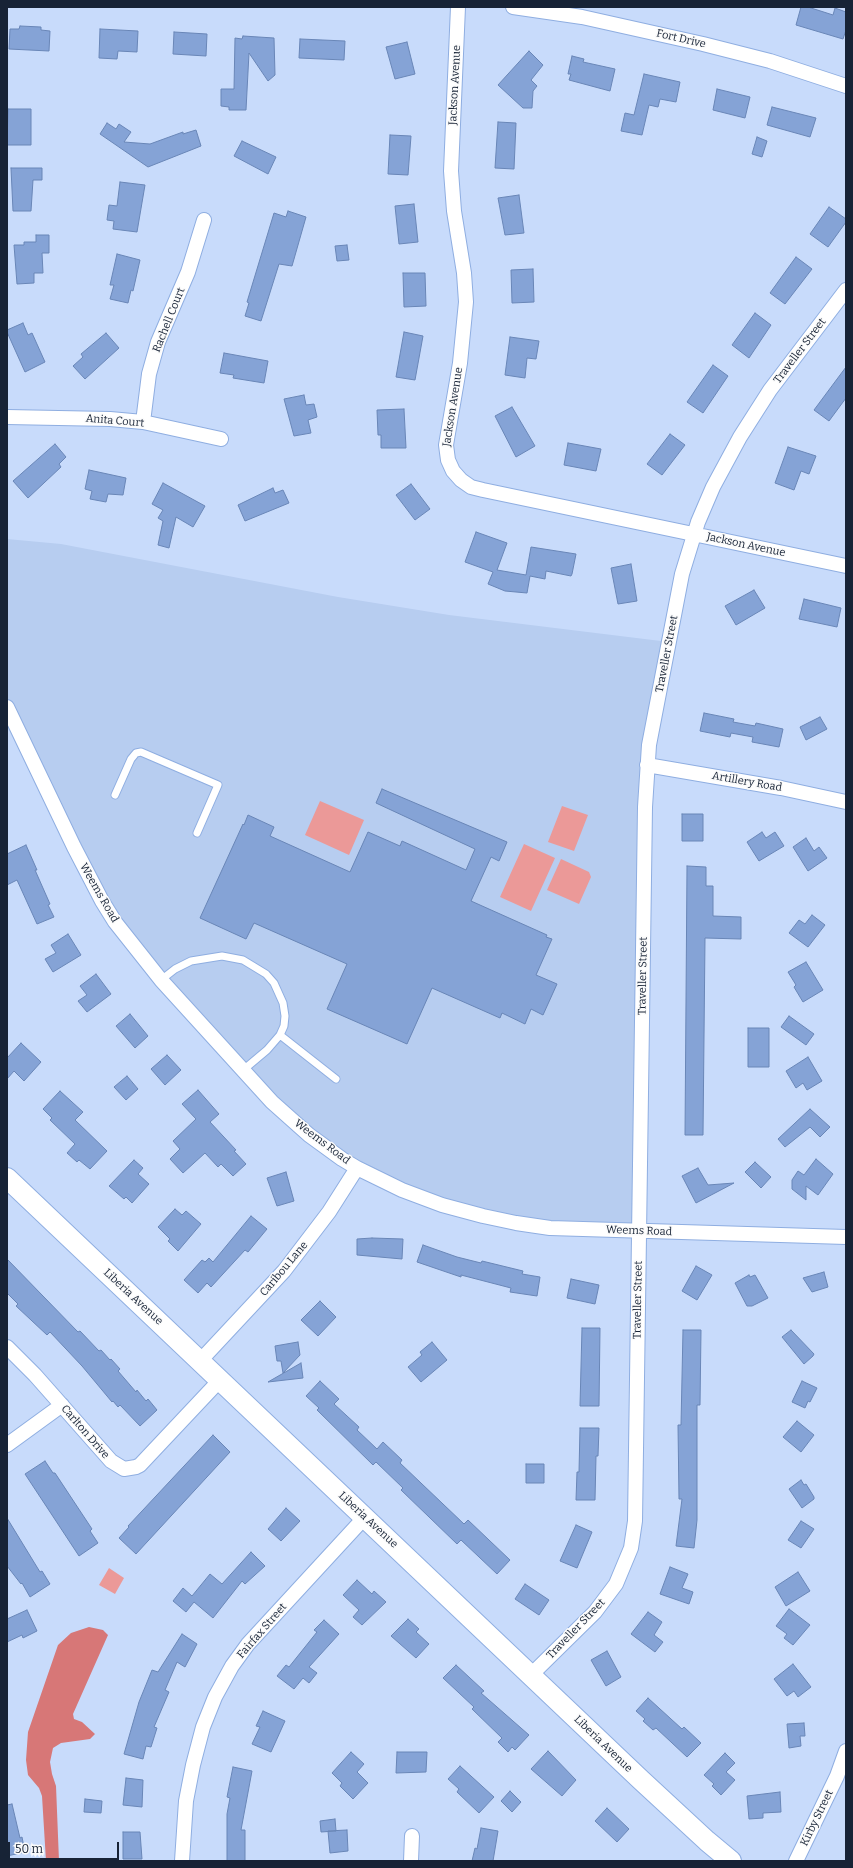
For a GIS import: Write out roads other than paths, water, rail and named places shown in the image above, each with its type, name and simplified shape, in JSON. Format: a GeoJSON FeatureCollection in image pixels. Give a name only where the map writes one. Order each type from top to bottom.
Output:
{"type":"FeatureCollection","features":[{"type":"Feature","properties":{"kind":"main road","name":"Liberia Avenue"},"geometry":{"type":"LineString","coordinates":[[7,1178],[663,1800],[731,1861]]}},
{"type":"Feature","properties":{"kind":"street","name":"Jackson Avenue"},"geometry":{"type":"LineString","coordinates":[[458,7],[451,171],[454,210],[464,273],[466,302],[460,363],[446,445],[448,460],[453,471],[461,480],[477,489],[846,566]]}},
{"type":"Feature","properties":{"kind":"street","name":"Fort Drive"},"geometry":{"type":"LineString","coordinates":[[512,7],[582,16],[703,44],[770,61],[846,86]]}},
{"type":"Feature","properties":{"kind":"street","name":"Rachell Court"},"geometry":{"type":"LineString","coordinates":[[143,422],[149,374],[158,342],[188,272],[204,220]]}},
{"type":"Feature","properties":{"kind":"street","name":"Traveller Street"},"geometry":{"type":"LineString","coordinates":[[532,1675],[603,1602],[618,1579],[631,1548],[635,1521],[645,807],[647,765],[649,745],[682,574],[693,534],[713,486],[740,437],[770,390],[846,290]]}},
{"type":"Feature","properties":{"kind":"street","name":"Anita Court"},"geometry":{"type":"LineString","coordinates":[[7,418],[110,419],[143,422],[221,439]]}},
{"type":"Feature","properties":{"kind":"street","name":"Weems Road"},"geometry":{"type":"LineString","coordinates":[[7,707],[58,816],[102,901],[115,922],[161,980],[242,1071],[272,1102],[309,1135],[357,1168],[402,1190],[442,1204],[483,1216],[550,1228],[846,1237]]}},
{"type":"Feature","properties":{"kind":"street","name":"Artillery Road"},"geometry":{"type":"LineString","coordinates":[[647,765],[846,802]]}},
{"type":"Feature","properties":{"kind":"street","name":"Caribou Lane"},"geometry":{"type":"LineString","coordinates":[[200,1361],[284,1271],[329,1212],[357,1168]]}},
{"type":"Feature","properties":{"kind":"street","name":"Carlton Drive"},"geometry":{"type":"LineString","coordinates":[[7,1347],[36,1375],[111,1461],[124,1469],[132,1468],[140,1464],[220,1380]]}},
{"type":"Feature","properties":{"kind":"street"},"geometry":{"type":"LineString","coordinates":[[7,1445],[62,1405]]}},
{"type":"Feature","properties":{"kind":"street","name":"Fairfax Street"},"geometry":{"type":"LineString","coordinates":[[182,1861],[182,1838],[186,1802],[193,1765],[203,1727],[215,1697],[232,1666],[248,1644],[365,1517]]}},
{"type":"Feature","properties":{"kind":"street","name":"Kirby Street"},"geometry":{"type":"LineString","coordinates":[[796,1861],[837,1776],[846,1752]]}},
{"type":"Feature","properties":{"kind":"street"},"geometry":{"type":"LineString","coordinates":[[411,1861],[412,1836]]}},
{"type":"Feature","properties":{"kind":"lane"},"geometry":{"type":"LineString","coordinates":[[115,795],[131,759],[136,753],[141,752],[218,785],[197,833]]}},
{"type":"Feature","properties":{"kind":"lane"},"geometry":{"type":"LineString","coordinates":[[161,980],[175,969],[186,963],[208,957],[222,956],[243,960],[266,974],[279,992],[286,1016],[284,1026],[280,1035],[267,1050],[242,1071]]}},
{"type":"Feature","properties":{"kind":"lane"},"geometry":{"type":"LineString","coordinates":[[280,1035],[336,1079]]}}]}
